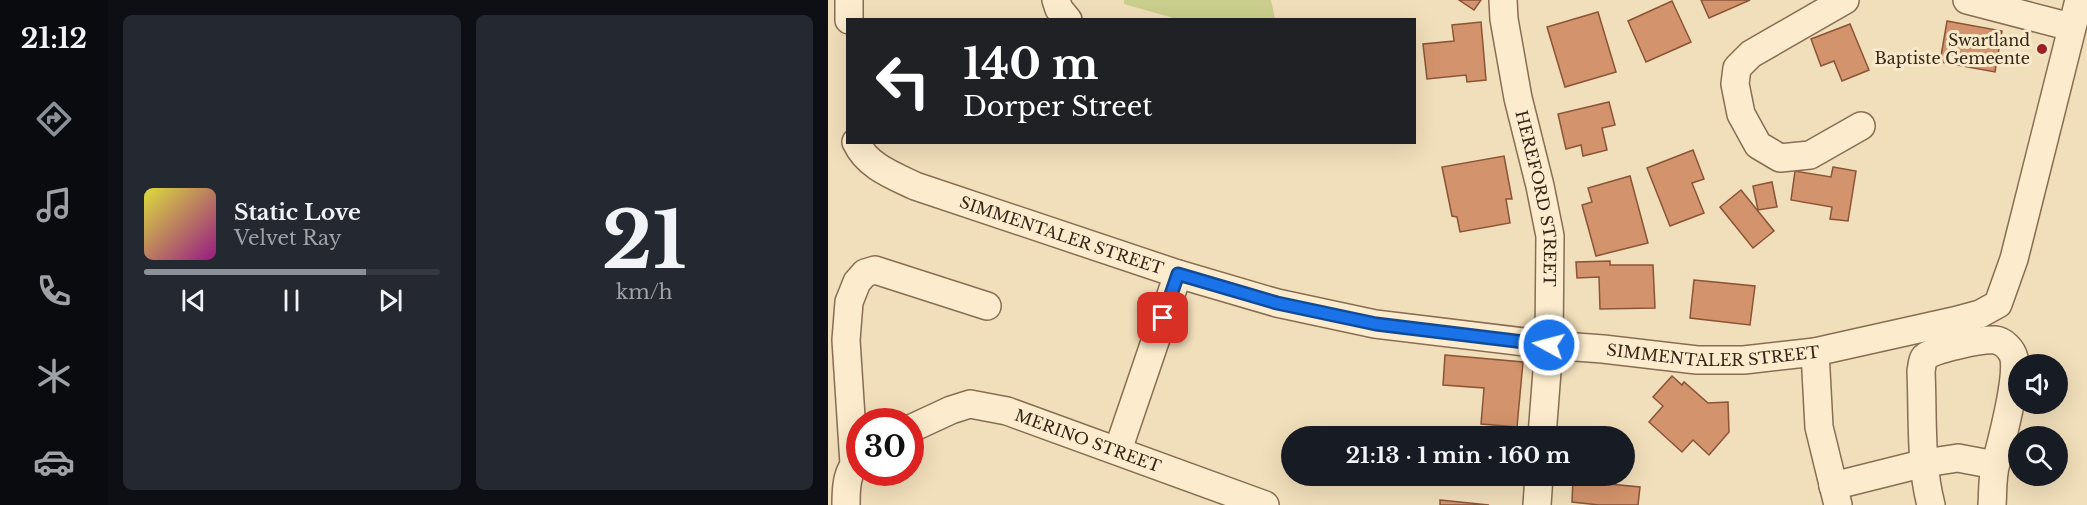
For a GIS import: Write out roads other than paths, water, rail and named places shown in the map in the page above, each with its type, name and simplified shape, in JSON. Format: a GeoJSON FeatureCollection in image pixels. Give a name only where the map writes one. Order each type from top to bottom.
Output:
{"type":"FeatureCollection","features":[{"type":"Feature","properties":{"kind":"street"},"geometry":{"type":"LineString","coordinates":[[849,0],[849,18]]}},
{"type":"Feature","properties":{"kind":"street"},"geometry":{"type":"LineString","coordinates":[[1056,0],[1059,9],[1066,18]]}},
{"type":"Feature","properties":{"kind":"street","name":"HEREFORD STREET"},"geometry":{"type":"LineString","coordinates":[[1503,0],[1504,19],[1518,98],[1550,236],[1549,345],[1543,426]]}},
{"type":"Feature","properties":{"kind":"street"},"geometry":{"type":"LineString","coordinates":[[1845,0],[1751,54],[1737,68],[1735,84],[1742,114],[1758,145],[1780,158],[1810,155],[1861,126]]}},
{"type":"Feature","properties":{"kind":"street"},"geometry":{"type":"LineString","coordinates":[[1967,0],[2071,27]]}},
{"type":"Feature","properties":{"kind":"street","name":"SIMMENTALER STREET"},"geometry":{"type":"LineString","coordinates":[[857,144],[861,153],[880,169],[915,186],[1178,274],[1277,303],[1376,324],[1697,360],[1744,360],[1815,352],[1954,321],[1980,314],[1998,304],[2014,259],[2079,0]]}},
{"type":"Feature","properties":{"kind":"street"},"geometry":{"type":"LineString","coordinates":[[852,408],[846,340],[849,302],[857,282],[865,273],[875,270],[987,306]]}},
{"type":"Feature","properties":{"kind":"street"},"geometry":{"type":"LineString","coordinates":[[1118,450],[1178,274]]}},
{"type":"Feature","properties":{"kind":"street"},"geometry":{"type":"LineString","coordinates":[[1931,505],[1926,488],[1921,371],[1923,359],[1929,353],[1947,347],[1995,340],[2009,348],[2014,358],[2014,380],[2001,448],[1995,465],[1992,505]]}},
{"type":"Feature","properties":{"kind":"street"},"geometry":{"type":"LineString","coordinates":[[1815,352],[1819,427],[1835,496],[1925,463],[1959,458],[1995,465]]}},
{"type":"Feature","properties":{"kind":"street","name":"MERINO STREET"},"geometry":{"type":"LineString","coordinates":[[924,423],[970,404],[1007,411],[1265,505]]}},
{"type":"Feature","properties":{"kind":"street"},"geometry":{"type":"LineString","coordinates":[[846,486],[846,505]]}},
{"type":"Feature","properties":{"kind":"street"},"geometry":{"type":"LineString","coordinates":[[1537,505],[1538,486]]}},
{"type":"Feature","properties":{"kind":"place","name":"Swartland Baptiste Gemeente"},"geometry":{"type":"Point","coordinates":[2042,49]}}]}
